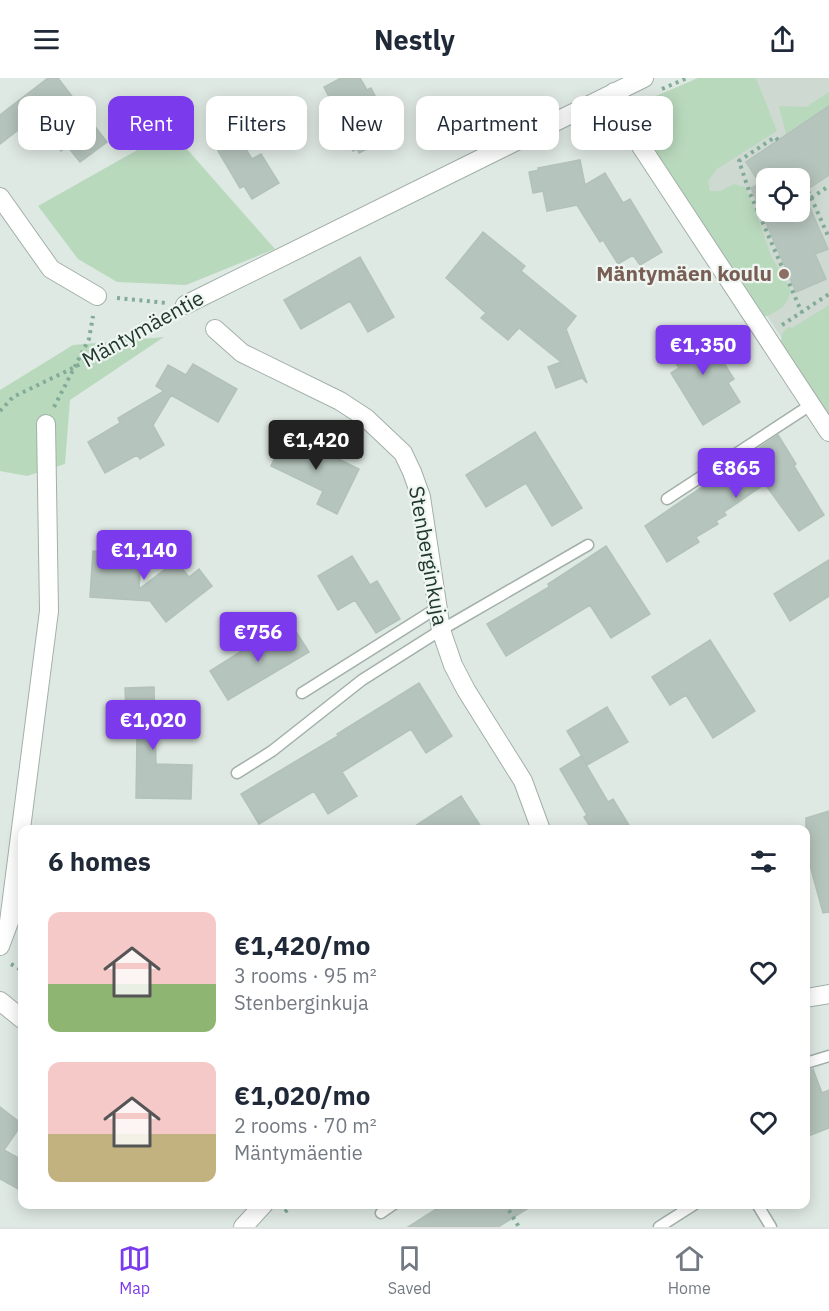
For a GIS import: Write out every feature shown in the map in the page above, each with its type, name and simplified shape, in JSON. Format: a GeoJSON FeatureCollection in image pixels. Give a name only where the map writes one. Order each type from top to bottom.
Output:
{"type":"FeatureCollection","features":[{"type":"Feature","properties":{"kind":"street","name":"Mäntymäentie"},"geometry":{"type":"LineString","coordinates":[[185,305],[644,78]]}},
{"type":"Feature","properties":{"kind":"street"},"geometry":{"type":"LineString","coordinates":[[614,92],[627,125],[829,432]]}},
{"type":"Feature","properties":{"kind":"street"},"geometry":{"type":"LineString","coordinates":[[0,197],[51,269],[97,296]]}},
{"type":"Feature","properties":{"kind":"street","name":"Stenberginkuja"},"geometry":{"type":"LineString","coordinates":[[214,329],[242,353],[340,401],[366,418],[403,453],[421,497],[441,630],[453,665],[523,781],[539,825]]}},
{"type":"Feature","properties":{"kind":"street"},"geometry":{"type":"LineString","coordinates":[[21,825],[49,610],[46,424]]}},
{"type":"Feature","properties":{"kind":"street"},"geometry":{"type":"LineString","coordinates":[[3,954],[18,852]]}},
{"type":"Feature","properties":{"kind":"street"},"geometry":{"type":"LineString","coordinates":[[810,997],[829,993]]}},
{"type":"Feature","properties":{"kind":"street"},"geometry":{"type":"LineString","coordinates":[[0,1001],[18,1015]]}},
{"type":"Feature","properties":{"kind":"street"},"geometry":{"type":"LineString","coordinates":[[243,1227],[259,1209]]}},
{"type":"Feature","properties":{"kind":"lane"},"geometry":{"type":"LineString","coordinates":[[667,499],[812,404]]}},
{"type":"Feature","properties":{"kind":"lane"},"geometry":{"type":"LineString","coordinates":[[237,773],[272,751],[362,680],[441,630],[588,546]]}},
{"type":"Feature","properties":{"kind":"lane"},"geometry":{"type":"LineString","coordinates":[[302,693],[437,608]]}},
{"type":"Feature","properties":{"kind":"lane"},"geometry":{"type":"LineString","coordinates":[[810,1062],[829,1056]]}},
{"type":"Feature","properties":{"kind":"lane"},"geometry":{"type":"LineString","coordinates":[[381,1214],[388,1209]]}},
{"type":"Feature","properties":{"kind":"lane"},"geometry":{"type":"LineString","coordinates":[[659,1227],[687,1209]]}},
{"type":"Feature","properties":{"kind":"lane"},"geometry":{"type":"LineString","coordinates":[[760,1209],[771,1227]]}},
{"type":"Feature","properties":{"kind":"path"},"geometry":{"type":"LineString","coordinates":[[778,140],[776,136],[739,161],[749,191],[802,313]]}},
{"type":"Feature","properties":{"kind":"path"},"geometry":{"type":"LineString","coordinates":[[829,186],[811,198],[829,238]]}},
{"type":"Feature","properties":{"kind":"path"},"geometry":{"type":"LineString","coordinates":[[766,336],[829,294]]}},
{"type":"Feature","properties":{"kind":"path"},"geometry":{"type":"LineString","coordinates":[[0,411],[12,397],[73,368],[89,339],[97,296],[185,305]]}},
{"type":"Feature","properties":{"kind":"path","name":"Mäntymäentie"},"geometry":{"type":"LineString","coordinates":[[46,424],[73,368],[185,305]]}},
{"type":"Feature","properties":{"kind":"path"},"geometry":{"type":"LineString","coordinates":[[3,954],[18,967]]}},
{"type":"Feature","properties":{"kind":"path"},"geometry":{"type":"LineString","coordinates":[[508,1209],[519,1227]]}},
{"type":"Feature","properties":{"kind":"shaded area","name":"Mäntymäen koulu"},"geometry":{"type":"Polygon","coordinates":[[[704,78],[829,78],[829,410],[658,150],[673,150],[673,96],[666,96],[704,78]]]}},
{"type":"Feature","properties":{"kind":"green space"},"geometry":{"type":"Polygon","coordinates":[[[698,78],[756,78],[777,131],[717,169],[708,181],[710,191],[720,191],[734,184],[745,187],[756,212],[756,222],[759,222],[771,256],[791,290],[782,308],[774,313],[764,317],[655,150],[673,150],[673,96],[656,96],[698,78]]]}},
{"type":"Feature","properties":{"kind":"green space"},"geometry":{"type":"Polygon","coordinates":[[[829,92],[829,106],[786,134],[779,106],[806,107],[829,92]]]}},
{"type":"Feature","properties":{"kind":"green space"},"geometry":{"type":"Polygon","coordinates":[[[137,150],[188,150],[275,249],[186,285],[117,282],[78,259],[38,206],[137,150]]]}},
{"type":"Feature","properties":{"kind":"green space"},"geometry":{"type":"Polygon","coordinates":[[[829,305],[829,416],[781,344],[781,339],[782,334],[789,327],[792,328],[829,305]]]}},
{"type":"Feature","properties":{"kind":"green space"},"geometry":{"type":"Polygon","coordinates":[[[164,337],[70,400],[65,464],[27,476],[0,471],[0,390],[73,345],[164,337]]]}},
{"type":"Feature","properties":{"kind":"building"},"geometry":{"type":"Polygon","coordinates":[[[48,78],[58,78],[72,96],[25,96],[48,78]]]}},
{"type":"Feature","properties":{"kind":"building"},"geometry":{"type":"Polygon","coordinates":[[[341,78],[360,78],[367,90],[371,88],[375,96],[328,96],[324,87],[341,78]]]}},
{"type":"Feature","properties":{"kind":"building"},"geometry":{"type":"Polygon","coordinates":[[[18,101],[18,130],[0,144],[0,115],[18,101]]]}},
{"type":"Feature","properties":{"kind":"building"},"geometry":{"type":"Polygon","coordinates":[[[829,106],[829,175],[810,187],[810,168],[756,168],[756,178],[746,162],[829,106]]]}},
{"type":"Feature","properties":{"kind":"building"},"geometry":{"type":"Polygon","coordinates":[[[96,128],[107,142],[80,162],[70,150],[96,150],[96,128]]]}},
{"type":"Feature","properties":{"kind":"building"},"geometry":{"type":"Polygon","coordinates":[[[246,150],[252,159],[261,154],[279,183],[252,199],[244,186],[240,188],[218,151],[246,150]]]}},
{"type":"Feature","properties":{"kind":"building"},"geometry":{"type":"Polygon","coordinates":[[[580,160],[585,185],[605,173],[623,203],[630,199],[662,252],[640,265],[633,255],[618,264],[603,240],[600,242],[577,205],[547,211],[543,191],[533,193],[529,172],[539,170],[538,168],[580,160]]]}},
{"type":"Feature","properties":{"kind":"building"},"geometry":{"type":"Polygon","coordinates":[[[756,186],[756,200],[751,188],[756,186]]]}},
{"type":"Feature","properties":{"kind":"building"},"geometry":{"type":"Polygon","coordinates":[[[810,208],[828,249],[815,254],[826,279],[796,292],[766,222],[810,222],[810,208]]]}},
{"type":"Feature","properties":{"kind":"building"},"geometry":{"type":"Polygon","coordinates":[[[483,232],[525,266],[521,271],[576,316],[566,329],[587,383],[582,378],[556,388],[548,367],[561,362],[519,328],[508,340],[481,318],[486,313],[446,278],[483,232]]]}},
{"type":"Feature","properties":{"kind":"building"},"geometry":{"type":"Polygon","coordinates":[[[360,257],[394,317],[368,332],[350,301],[301,329],[284,300],[360,257]]]}},
{"type":"Feature","properties":{"kind":"building"},"geometry":{"type":"Polygon","coordinates":[[[701,326],[734,379],[728,383],[740,402],[703,425],[671,373],[679,368],[666,348],[701,326]]]}},
{"type":"Feature","properties":{"kind":"building"},"geometry":{"type":"Polygon","coordinates":[[[193,364],[237,389],[218,422],[171,395],[153,425],[164,445],[140,459],[137,455],[105,473],[88,442],[120,423],[118,418],[164,391],[156,386],[168,365],[186,375],[193,364]]]}},
{"type":"Feature","properties":{"kind":"building"},"geometry":{"type":"Polygon","coordinates":[[[535,432],[582,508],[552,526],[526,483],[486,507],[466,475],[535,432]]]}},
{"type":"Feature","properties":{"kind":"building"},"geometry":{"type":"Polygon","coordinates":[[[287,433],[359,469],[337,514],[317,504],[323,491],[271,466],[287,433]]]}},
{"type":"Feature","properties":{"kind":"building"},"geometry":{"type":"Polygon","coordinates":[[[778,435],[824,515],[799,531],[765,484],[724,512],[726,515],[716,521],[718,524],[696,537],[699,542],[667,562],[645,526],[778,435]]]}},
{"type":"Feature","properties":{"kind":"building"},"geometry":{"type":"Polygon","coordinates":[[[117,541],[142,542],[139,589],[176,561],[189,577],[199,569],[212,586],[166,622],[150,601],[90,597],[93,551],[116,552],[117,541]]]}},
{"type":"Feature","properties":{"kind":"building"},"geometry":{"type":"Polygon","coordinates":[[[606,546],[650,614],[611,638],[590,605],[506,656],[487,624],[549,587],[548,584],[606,546]]]}},
{"type":"Feature","properties":{"kind":"building"},"geometry":{"type":"Polygon","coordinates":[[[352,556],[370,585],[377,581],[400,619],[376,633],[355,600],[338,610],[318,576],[352,556]]]}},
{"type":"Feature","properties":{"kind":"building"},"geometry":{"type":"Polygon","coordinates":[[[829,560],[829,596],[790,621],[774,594],[829,560]]]}},
{"type":"Feature","properties":{"kind":"building"},"geometry":{"type":"Polygon","coordinates":[[[293,627],[309,652],[228,700],[210,671],[256,642],[260,648],[293,627]]]}},
{"type":"Feature","properties":{"kind":"building"},"geometry":{"type":"Polygon","coordinates":[[[710,640],[755,711],[713,738],[686,695],[670,705],[652,677],[710,640]]]}},
{"type":"Feature","properties":{"kind":"building"},"geometry":{"type":"Polygon","coordinates":[[[419,683],[452,736],[426,753],[411,729],[342,772],[357,796],[328,814],[314,791],[259,824],[241,794],[338,736],[337,734],[419,683]]]}},
{"type":"Feature","properties":{"kind":"building"},"geometry":{"type":"Polygon","coordinates":[[[154,687],[156,764],[192,765],[191,799],[136,798],[137,738],[127,738],[125,688],[154,687]]]}},
{"type":"Feature","properties":{"kind":"building"},"geometry":{"type":"Polygon","coordinates":[[[607,707],[628,742],[587,765],[567,731],[607,707]]]}},
{"type":"Feature","properties":{"kind":"building"},"geometry":{"type":"Polygon","coordinates":[[[581,756],[608,802],[613,799],[629,825],[589,825],[584,817],[587,815],[560,769],[581,756]]]}},
{"type":"Feature","properties":{"kind":"building"},"geometry":{"type":"Polygon","coordinates":[[[461,796],[480,825],[417,825],[461,796]]]}},
{"type":"Feature","properties":{"kind":"building"},"geometry":{"type":"Polygon","coordinates":[[[829,811],[829,912],[823,913],[810,866],[810,825],[806,825],[806,818],[829,811]]]}},
{"type":"Feature","properties":{"kind":"building"},"geometry":{"type":"Polygon","coordinates":[[[810,1069],[813,1069],[822,1093],[829,1090],[829,1128],[810,1135],[810,1069]]]}},
{"type":"Feature","properties":{"kind":"building"},"geometry":{"type":"Polygon","coordinates":[[[0,1107],[18,1121],[18,1130],[4,1150],[18,1158],[18,1189],[0,1179],[0,1107]]]}},
{"type":"Feature","properties":{"kind":"building"},"geometry":{"type":"Polygon","coordinates":[[[436,1209],[527,1209],[498,1227],[408,1227],[436,1209]]]}},
{"type":"Feature","properties":{"kind":"place","name":"Mäntymäen koulu"},"geometry":{"type":"Point","coordinates":[784,274]}}]}
